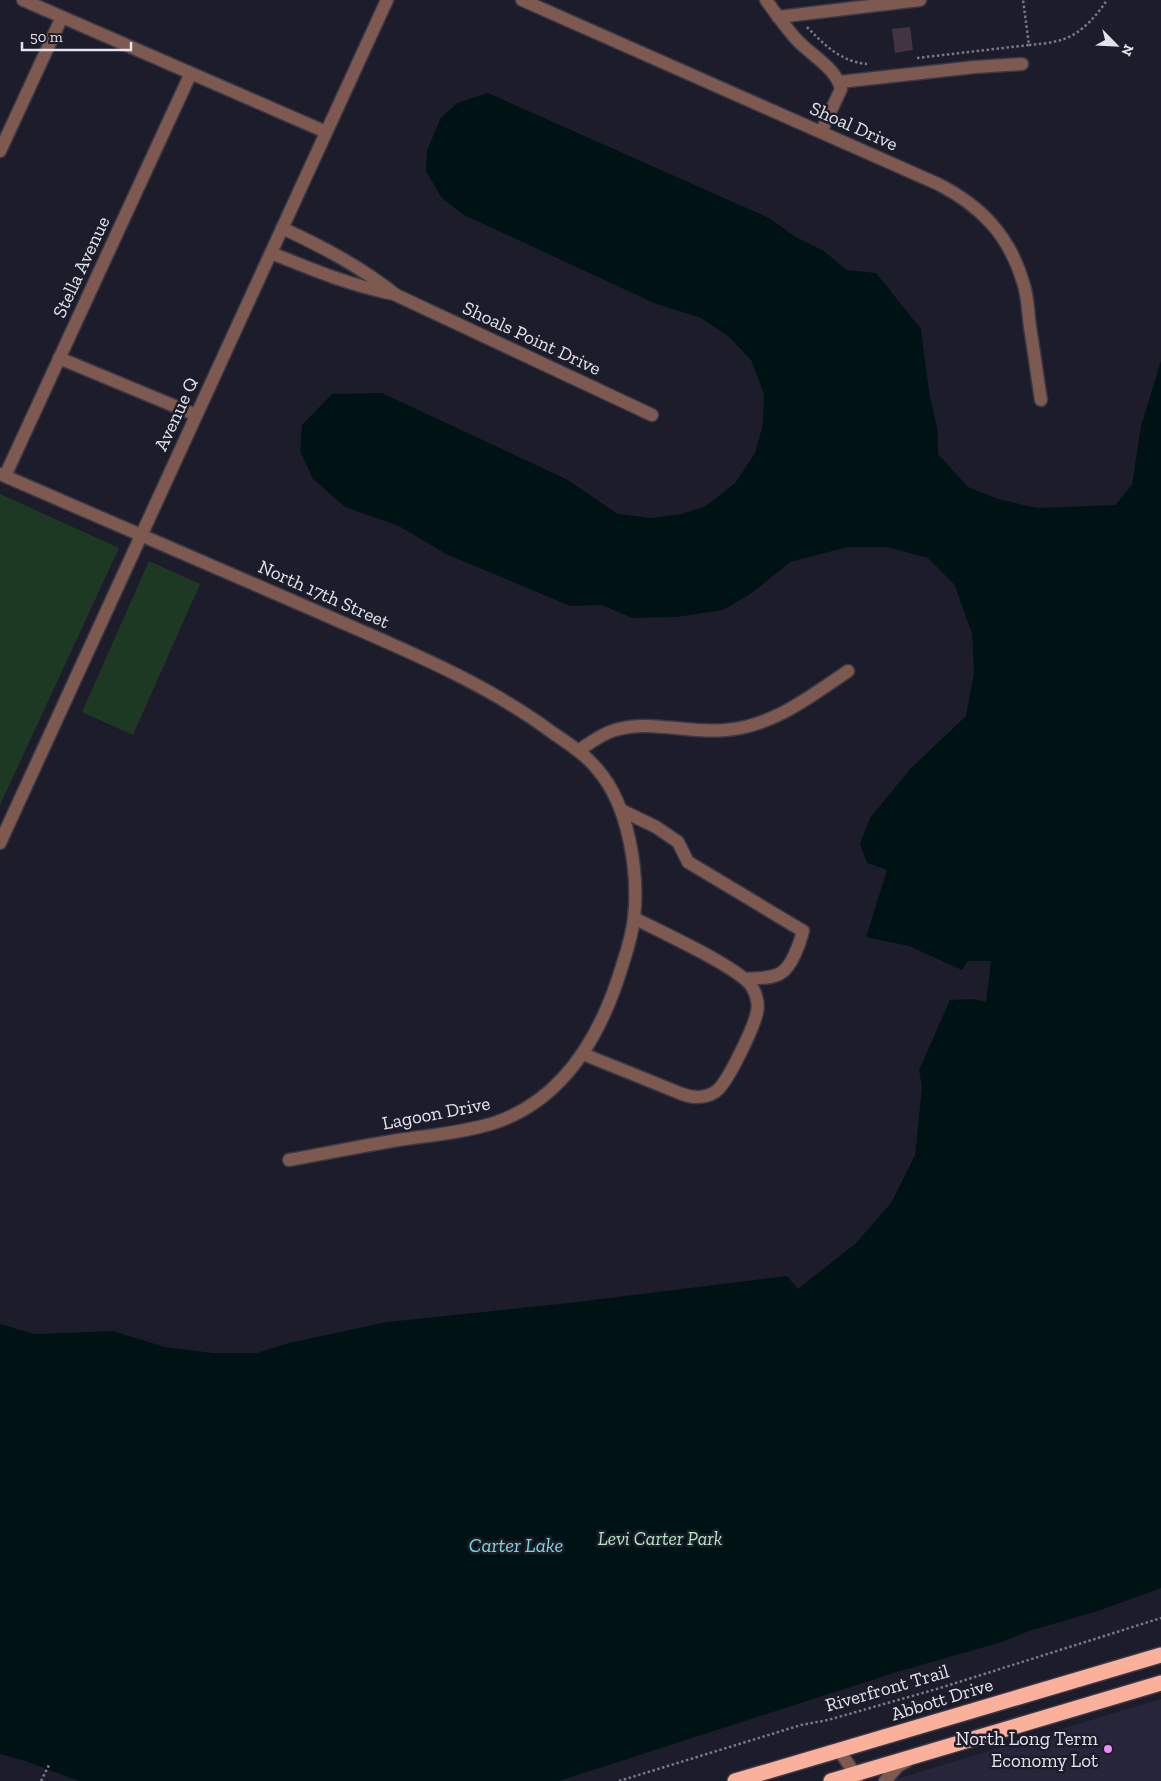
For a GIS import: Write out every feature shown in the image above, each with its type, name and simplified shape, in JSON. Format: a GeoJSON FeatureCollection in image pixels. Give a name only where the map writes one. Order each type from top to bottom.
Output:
{"type":"FeatureCollection","features":[{"type":"Feature","properties":{"kind":"highway","name":"Abbott Drive"},"geometry":{"type":"LineString","coordinates":[[735,1781],[1161,1655]]}},
{"type":"Feature","properties":{"kind":"highway"},"geometry":{"type":"LineString","coordinates":[[836,1780],[856,1778],[916,1755],[1161,1683]]}},
{"type":"Feature","properties":{"kind":"street"},"geometry":{"type":"LineString","coordinates":[[23,0],[326,132]]}},
{"type":"Feature","properties":{"kind":"street","name":"Avenue Q"},"geometry":{"type":"LineString","coordinates":[[0,843],[387,0]]}},
{"type":"Feature","properties":{"kind":"street","name":"Shoal Drive"},"geometry":{"type":"LineString","coordinates":[[522,0],[959,194],[992,223],[1013,255],[1024,283],[1041,400]]}},
{"type":"Feature","properties":{"kind":"street"},"geometry":{"type":"LineString","coordinates":[[766,0],[778,17],[809,52],[834,72],[839,82],[841,89],[821,132]]}},
{"type":"Feature","properties":{"kind":"street"},"geometry":{"type":"LineString","coordinates":[[778,17],[920,0]]}},
{"type":"Feature","properties":{"kind":"street"},"geometry":{"type":"LineString","coordinates":[[0,150],[62,17]]}},
{"type":"Feature","properties":{"kind":"street"},"geometry":{"type":"LineString","coordinates":[[839,82],[1022,64]]}},
{"type":"Feature","properties":{"kind":"street","name":"Stella Avenue"},"geometry":{"type":"LineString","coordinates":[[2,475],[59,358],[190,73]]}},
{"type":"Feature","properties":{"kind":"street","name":"Shoals Point Drive"},"geometry":{"type":"LineString","coordinates":[[282,228],[325,249],[372,276],[396,295]]}},
{"type":"Feature","properties":{"kind":"street","name":"Shoals Point Drive"},"geometry":{"type":"LineString","coordinates":[[271,253],[352,284],[396,295],[652,415]]}},
{"type":"Feature","properties":{"kind":"street"},"geometry":{"type":"LineString","coordinates":[[59,358],[196,415]]}},
{"type":"Feature","properties":{"kind":"street","name":"North 17th Street"},"geometry":{"type":"LineString","coordinates":[[2,475],[419,656],[509,702],[578,751],[598,769],[610,786]]}},
{"type":"Feature","properties":{"kind":"street"},"geometry":{"type":"LineString","coordinates":[[578,751],[605,733],[627,727],[726,730],[752,726],[774,718],[848,671]]}},
{"type":"Feature","properties":{"kind":"street","name":"Lagoon Drive"},"geometry":{"type":"LineString","coordinates":[[289,1160],[373,1144],[460,1131],[493,1123],[515,1114],[544,1096],[572,1070],[603,1018],[619,978],[631,938],[634,918],[635,896],[632,857],[621,810],[610,786]]}},
{"type":"Feature","properties":{"kind":"street"},"geometry":{"type":"LineString","coordinates":[[621,810],[656,827],[678,842],[688,862],[803,931],[798,950],[783,972],[769,977],[746,979]]}},
{"type":"Feature","properties":{"kind":"street"},"geometry":{"type":"LineString","coordinates":[[583,1054],[691,1097],[705,1097],[719,1089],[724,1083],[750,1031],[757,1012],[756,996],[746,979],[634,918]]}},
{"type":"Feature","properties":{"kind":"street"},"geometry":{"type":"LineString","coordinates":[[839,1750],[856,1778]]}},
{"type":"Feature","properties":{"kind":"street"},"geometry":{"type":"LineString","coordinates":[[836,1780],[839,1750]]}},
{"type":"Feature","properties":{"kind":"street"},"geometry":{"type":"LineString","coordinates":[[885,1781],[898,1766],[916,1755]]}},
{"type":"Feature","properties":{"kind":"path"},"geometry":{"type":"LineString","coordinates":[[1023,0],[1029,45]]}},
{"type":"Feature","properties":{"kind":"path"},"geometry":{"type":"LineString","coordinates":[[914,59],[1059,40],[1076,33],[1096,15],[1107,0]]}},
{"type":"Feature","properties":{"kind":"path"},"geometry":{"type":"LineString","coordinates":[[797,14],[819,40],[843,58],[865,64],[875,63]]}},
{"type":"Feature","properties":{"kind":"path","name":"Riverfront Trail"},"geometry":{"type":"LineString","coordinates":[[619,1781],[801,1725],[828,1720],[940,1688],[1161,1618]]}},
{"type":"Feature","properties":{"kind":"path"},"geometry":{"type":"LineString","coordinates":[[42,1780],[49,1765]]}},
{"type":"Feature","properties":{"kind":"shaded area","name":"North Long Term Economy Lot"},"geometry":{"type":"Polygon","coordinates":[[[1161,1699],[1161,1781],[889,1781],[913,1774],[1161,1699]]]}},
{"type":"Feature","properties":{"kind":"green space"},"geometry":{"type":"Polygon","coordinates":[[[0,494],[119,548],[0,805],[0,494]]]}},
{"type":"Feature","properties":{"kind":"green space"},"geometry":{"type":"Polygon","coordinates":[[[149,561],[200,584],[133,735],[82,712],[149,561]]]}},
{"type":"Feature","properties":{"kind":"water","name":"Carter Lake"},"geometry":{"type":"Polygon","coordinates":[[[488,93],[769,218],[794,236],[824,251],[847,270],[876,273],[921,329],[929,392],[938,432],[938,454],[968,487],[998,499],[1037,508],[1115,505],[1132,485],[1141,426],[1161,361],[1161,1588],[1098,1611],[1029,1631],[1002,1642],[900,1671],[559,1781],[79,1781],[0,1754],[0,1324],[35,1334],[113,1331],[165,1347],[213,1353],[257,1353],[289,1343],[387,1322],[569,1303],[787,1276],[798,1289],[856,1243],[891,1203],[915,1155],[922,1087],[919,1070],[950,1000],[973,999],[986,1002],[991,961],[968,961],[962,970],[909,946],[866,937],[887,870],[867,863],[860,844],[870,818],[910,769],[966,716],[974,673],[972,633],[954,584],[928,558],[887,547],[848,547],[790,562],[752,593],[723,610],[677,617],[632,618],[602,605],[570,606],[446,554],[399,526],[345,507],[313,479],[300,451],[302,425],[332,394],[382,393],[566,479],[618,514],[650,518],[682,514],[706,506],[735,483],[755,453],[763,424],[764,394],[751,360],[729,337],[701,318],[654,303],[462,214],[441,197],[426,171],[427,151],[440,119],[457,103],[488,93]]]}},
{"type":"Feature","properties":{"kind":"building"},"geometry":{"type":"Polygon","coordinates":[[[910,27],[913,50],[895,53],[892,29],[910,27]]]}},
{"type":"Feature","properties":{"kind":"place","name":"North Long Term Economy Lot"},"geometry":{"type":"Point","coordinates":[1108,1749]}},
{"type":"Feature","properties":{"kind":"park label","name":"Levi Carter Park"},"geometry":{"type":"Point","coordinates":[660,1538]}}]}
